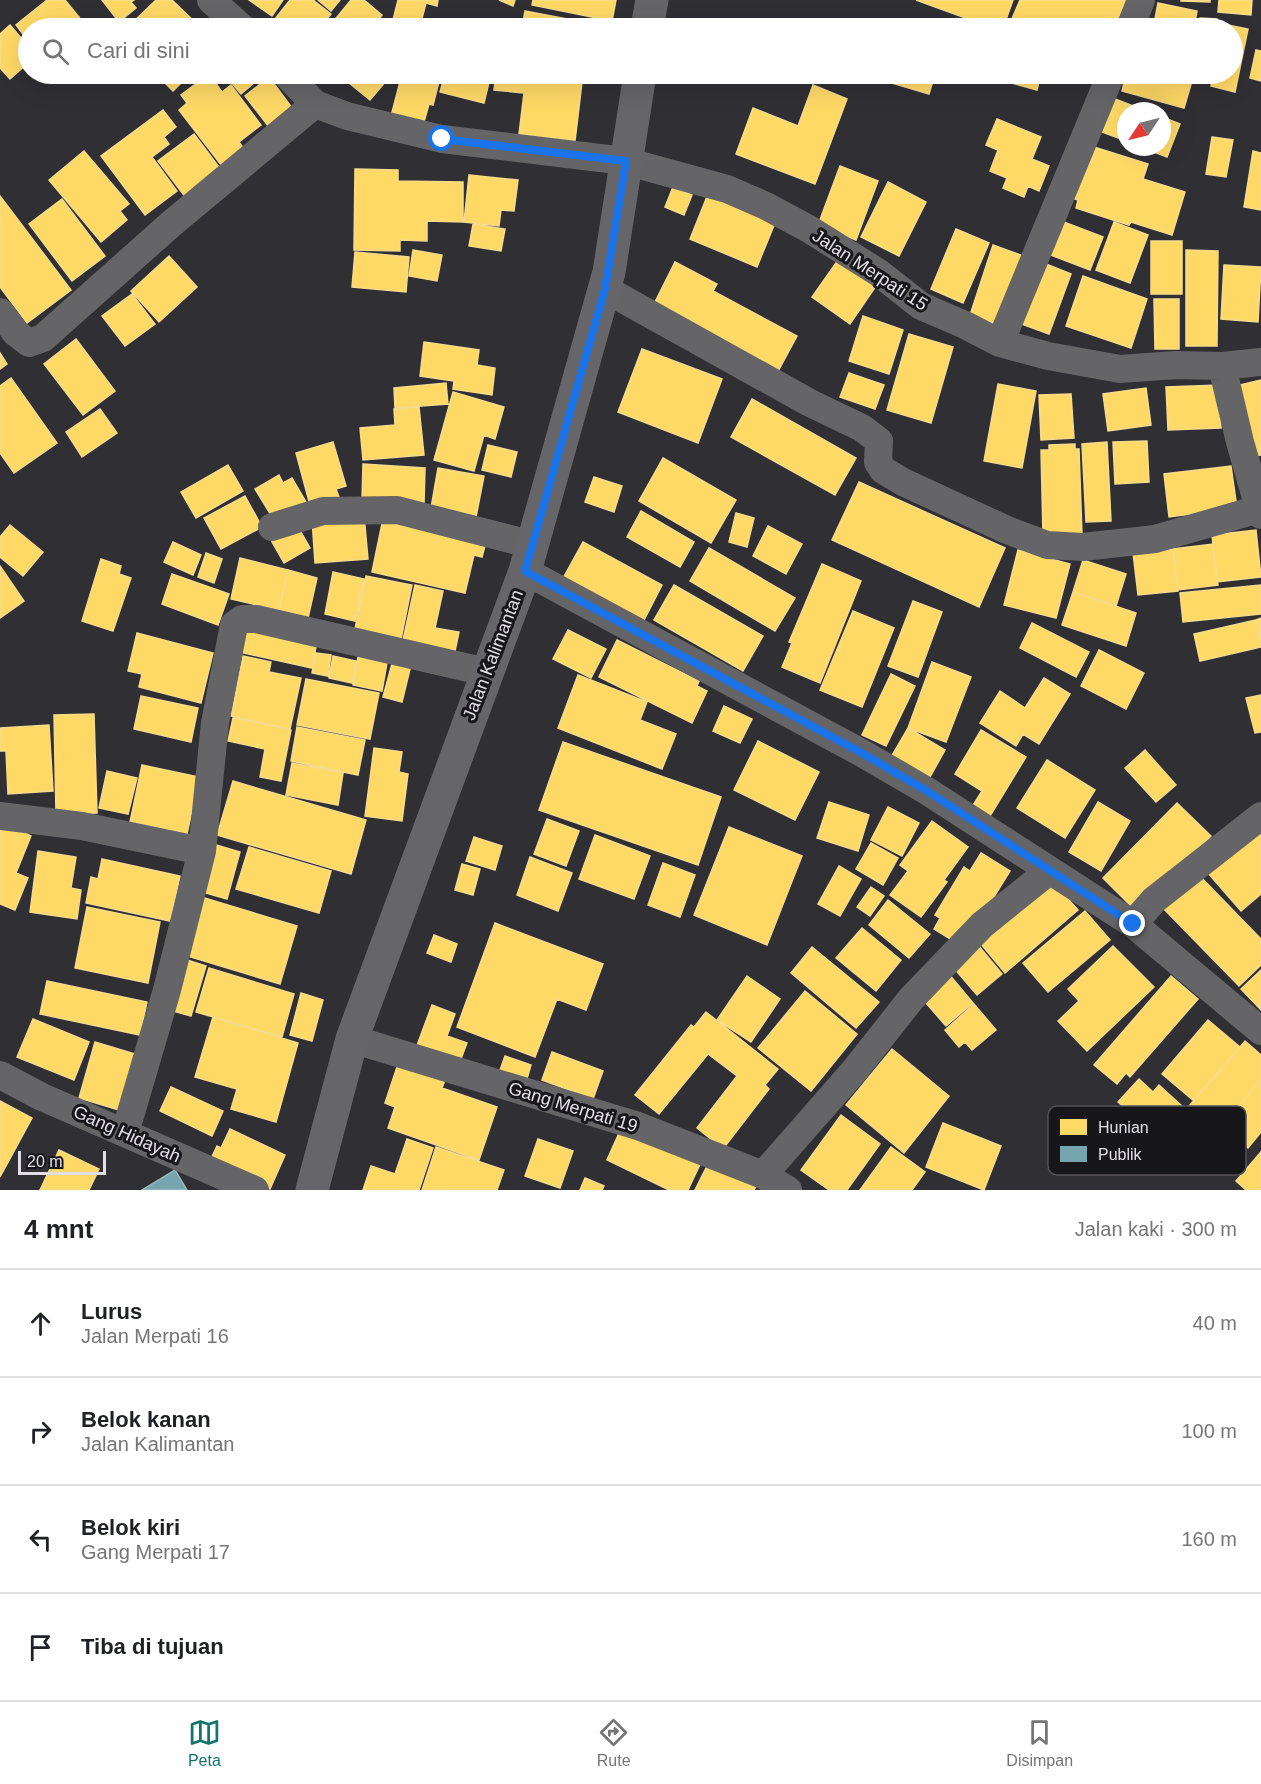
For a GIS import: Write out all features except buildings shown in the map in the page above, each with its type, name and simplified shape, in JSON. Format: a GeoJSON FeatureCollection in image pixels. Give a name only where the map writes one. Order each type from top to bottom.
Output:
{"type":"FeatureCollection","features":[{"type":"Feature","properties":{"kind":"main road"},"geometry":{"type":"LineString","coordinates":[[649,18],[652,0]]}},
{"type":"Feature","properties":{"kind":"main road","name":"Jalan Kalimantan"},"geometry":{"type":"LineString","coordinates":[[312,1190],[352,1039],[529,558],[605,289],[638,84]]}},
{"type":"Feature","properties":{"kind":"street"},"geometry":{"type":"LineString","coordinates":[[211,0],[231,18]]}},
{"type":"Feature","properties":{"kind":"street"},"geometry":{"type":"LineString","coordinates":[[1134,18],[1141,0]]}},
{"type":"Feature","properties":{"kind":"street"},"geometry":{"type":"LineString","coordinates":[[0,312],[16,333],[29,343],[43,338],[171,224],[315,104],[296,84]]}},
{"type":"Feature","properties":{"kind":"street"},"geometry":{"type":"LineString","coordinates":[[1000,343],[1107,84]]}},
{"type":"Feature","properties":{"kind":"street","name":"Jalan Merpati 15"},"geometry":{"type":"LineString","coordinates":[[315,104],[347,116],[442,139],[626,161],[727,189],[766,206],[808,229],[870,268],[921,306],[1000,343],[1048,356],[1120,369],[1176,365],[1222,366],[1261,362]]}},
{"type":"Feature","properties":{"kind":"street"},"geometry":{"type":"LineString","coordinates":[[605,289],[810,403],[862,428],[879,441],[878,462],[883,470],[903,482],[1007,530],[1047,545],[1083,547],[1155,539],[1260,512],[1222,366]]}},
{"type":"Feature","properties":{"kind":"street"},"geometry":{"type":"LineString","coordinates":[[272,527],[323,511],[397,510],[529,558],[927,791],[1133,924],[1261,1031]]}},
{"type":"Feature","properties":{"kind":"street"},"geometry":{"type":"LineString","coordinates":[[125,1133],[167,990],[202,851],[215,723],[234,625],[242,619],[256,619],[486,672]]}},
{"type":"Feature","properties":{"kind":"street"},"geometry":{"type":"LineString","coordinates":[[0,816],[82,826],[202,851]]}},
{"type":"Feature","properties":{"kind":"street"},"geometry":{"type":"LineString","coordinates":[[1133,924],[1154,900],[1261,816]]}},
{"type":"Feature","properties":{"kind":"street"},"geometry":{"type":"LineString","coordinates":[[763,1175],[855,1070],[911,999],[982,925],[1049,871]]}},
{"type":"Feature","properties":{"kind":"street","name":"Gang Merpati 19"},"geometry":{"type":"LineString","coordinates":[[352,1039],[638,1126],[763,1175],[789,1190]]}},
{"type":"Feature","properties":{"kind":"street","name":"Gang Hidayah"},"geometry":{"type":"LineString","coordinates":[[0,1075],[42,1097],[255,1190]]}},
{"type":"Feature","properties":{"kind":"route"},"geometry":{"type":"LineString","coordinates":[[442,139],[626,161],[605,289],[525,571],[860,752],[927,791],[1133,924]]}}]}
